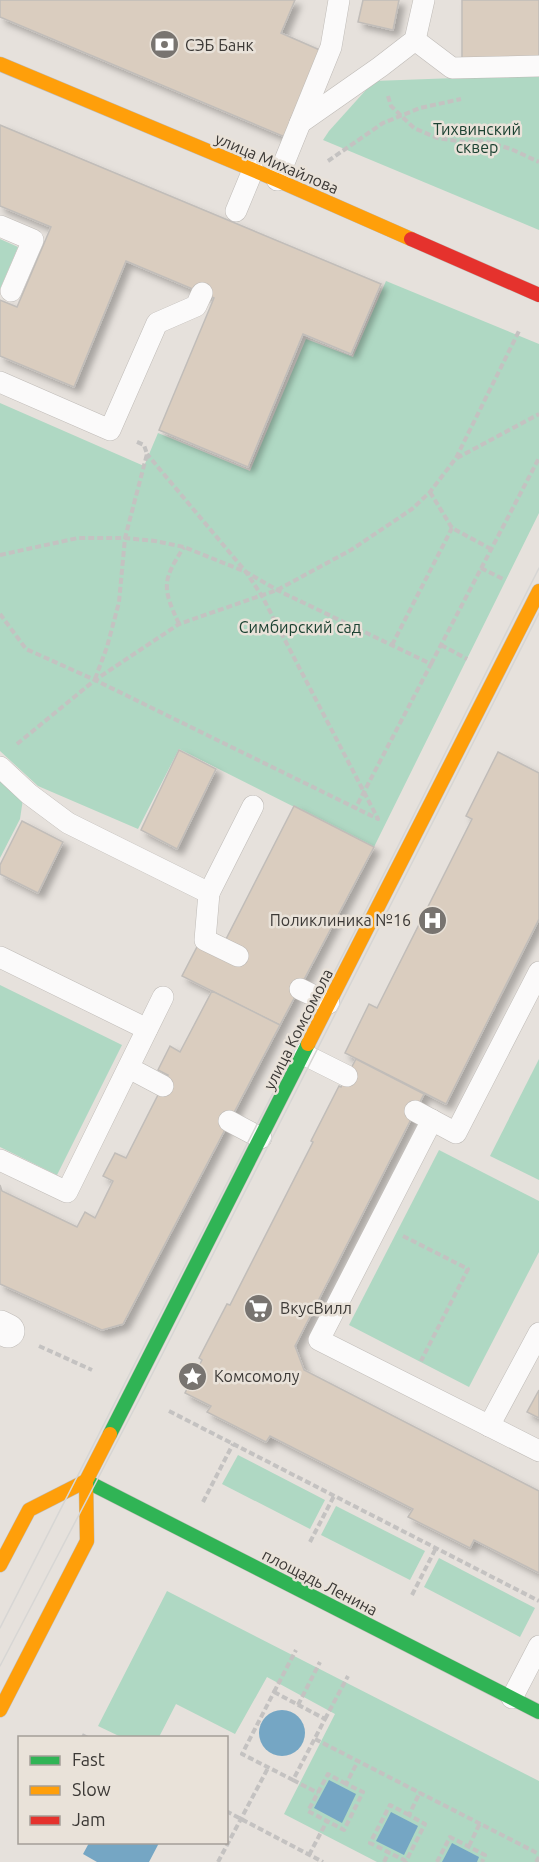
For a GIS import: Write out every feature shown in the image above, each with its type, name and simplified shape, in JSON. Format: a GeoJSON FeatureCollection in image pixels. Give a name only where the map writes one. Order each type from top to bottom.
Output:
{"type":"FeatureCollection","features":[{"type":"Feature","properties":{"kind":"main road","name":"улица Михайлова"},"geometry":{"type":"LineString","coordinates":[[0,64],[277,180],[539,296]]}},
{"type":"Feature","properties":{"kind":"main road","name":"улица Комсомола"},"geometry":{"type":"LineString","coordinates":[[0,1710],[87,1541],[86,1481],[539,591]]}},
{"type":"Feature","properties":{"kind":"main road"},"geometry":{"type":"LineString","coordinates":[[0,1565],[29,1510],[86,1481]]}},
{"type":"Feature","properties":{"kind":"main road","name":"площадь Ленина"},"geometry":{"type":"LineString","coordinates":[[86,1481],[539,1712]]}},
{"type":"Feature","properties":{"kind":"lane"},"geometry":{"type":"LineString","coordinates":[[277,180],[331,47],[339,0]]}},
{"type":"Feature","properties":{"kind":"lane"},"geometry":{"type":"LineString","coordinates":[[300,123],[380,68],[415,40],[423,0]]}},
{"type":"Feature","properties":{"kind":"lane"},"geometry":{"type":"LineString","coordinates":[[415,40],[452,68],[539,66]]}},
{"type":"Feature","properties":{"kind":"lane"},"geometry":{"type":"LineString","coordinates":[[236,211],[252,170]]}},
{"type":"Feature","properties":{"kind":"lane"},"geometry":{"type":"LineString","coordinates":[[0,226],[33,240],[11,291]]}},
{"type":"Feature","properties":{"kind":"lane"},"geometry":{"type":"LineString","coordinates":[[0,382],[110,430],[157,323],[196,306],[202,293]]}},
{"type":"Feature","properties":{"kind":"lane"},"geometry":{"type":"LineString","coordinates":[[4,759],[29,794],[68,823],[209,893]]}},
{"type":"Feature","properties":{"kind":"lane"},"geometry":{"type":"LineString","coordinates":[[238,956],[205,940],[209,893],[253,806]]}},
{"type":"Feature","properties":{"kind":"lane"},"geometry":{"type":"LineString","coordinates":[[0,957],[147,1029]]}},
{"type":"Feature","properties":{"kind":"lane"},"geometry":{"type":"LineString","coordinates":[[539,972],[456,1133],[423,1115],[320,1340],[539,1451]]}},
{"type":"Feature","properties":{"kind":"lane"},"geometry":{"type":"LineString","coordinates":[[300,988],[330,1003]]}},
{"type":"Feature","properties":{"kind":"lane"},"geometry":{"type":"LineString","coordinates":[[0,1160],[67,1192],[163,997]]}},
{"type":"Feature","properties":{"kind":"lane"},"geometry":{"type":"LineString","coordinates":[[303,1054],[347,1076]]}},
{"type":"Feature","properties":{"kind":"lane"},"geometry":{"type":"LineString","coordinates":[[129,1068],[163,1086]]}},
{"type":"Feature","properties":{"kind":"lane"},"geometry":{"type":"LineString","coordinates":[[229,1121],[261,1138]]}},
{"type":"Feature","properties":{"kind":"lane"},"geometry":{"type":"LineString","coordinates":[[489,1426],[539,1333]]}},
{"type":"Feature","properties":{"kind":"lane"},"geometry":{"type":"LineString","coordinates":[[512,1698],[539,1646]]}},
{"type":"Feature","properties":{"kind":"path"},"geometry":{"type":"LineString","coordinates":[[380,68],[391,105],[414,128],[437,138],[464,142],[484,141],[511,149],[539,162]]}},
{"type":"Feature","properties":{"kind":"path"},"geometry":{"type":"LineString","coordinates":[[328,161],[383,123],[420,108],[466,98]]}},
{"type":"Feature","properties":{"kind":"path"},"geometry":{"type":"LineString","coordinates":[[4,759],[95,680],[179,624],[277,590],[351,550],[412,509],[430,492],[456,458],[520,329]]}},
{"type":"Feature","properties":{"kind":"path"},"geometry":{"type":"LineString","coordinates":[[456,458],[539,414]]}},
{"type":"Feature","properties":{"kind":"path"},"geometry":{"type":"LineString","coordinates":[[0,614],[26,649],[95,680],[378,819],[262,596],[246,572],[147,454],[144,445],[110,430]]}},
{"type":"Feature","properties":{"kind":"path"},"geometry":{"type":"LineString","coordinates":[[95,680],[119,602],[125,538],[147,454]]}},
{"type":"Feature","properties":{"kind":"path"},"geometry":{"type":"LineString","coordinates":[[356,809],[539,458]]}},
{"type":"Feature","properties":{"kind":"path"},"geometry":{"type":"LineString","coordinates":[[430,492],[452,528],[492,549]]}},
{"type":"Feature","properties":{"kind":"path"},"geometry":{"type":"LineString","coordinates":[[392,645],[452,528]]}},
{"type":"Feature","properties":{"kind":"path"},"geometry":{"type":"LineString","coordinates":[[0,555],[78,538],[125,538],[184,547],[246,572],[277,590],[431,664]]}},
{"type":"Feature","properties":{"kind":"path"},"geometry":{"type":"LineString","coordinates":[[179,624],[168,600],[166,584],[169,570],[184,547]]}},
{"type":"Feature","properties":{"kind":"path"},"geometry":{"type":"LineString","coordinates":[[481,568],[503,579]]}},
{"type":"Feature","properties":{"kind":"path"},"geometry":{"type":"LineString","coordinates":[[441,645],[465,657]]}},
{"type":"Feature","properties":{"kind":"path"},"geometry":{"type":"LineString","coordinates":[[408,1238],[468,1269],[419,1364]]}},
{"type":"Feature","properties":{"kind":"path"},"geometry":{"type":"LineString","coordinates":[[4,1329],[92,1371]]}},
{"type":"Feature","properties":{"kind":"path"},"geometry":{"type":"LineString","coordinates":[[169,1411],[539,1601]]}},
{"type":"Feature","properties":{"kind":"path"},"geometry":{"type":"LineString","coordinates":[[202,1503],[233,1444]]}},
{"type":"Feature","properties":{"kind":"path"},"geometry":{"type":"LineString","coordinates":[[310,1542],[334,1496]]}},
{"type":"Feature","properties":{"kind":"path"},"geometry":{"type":"LineString","coordinates":[[412,1595],[436,1548]]}},
{"type":"Feature","properties":{"kind":"path"},"geometry":{"type":"LineString","coordinates":[[296,1650],[242,1754],[318,1793]]}},
{"type":"Feature","properties":{"kind":"path"},"geometry":{"type":"LineString","coordinates":[[298,1705],[320,1662]]}},
{"type":"Feature","properties":{"kind":"path"},"geometry":{"type":"LineString","coordinates":[[293,1780],[348,1676]]}},
{"type":"Feature","properties":{"kind":"path"},"geometry":{"type":"LineString","coordinates":[[274,1692],[325,1719]]}},
{"type":"Feature","properties":{"kind":"path"},"geometry":{"type":"LineString","coordinates":[[315,1739],[539,1855],[536,1862]]}},
{"type":"Feature","properties":{"kind":"path"},"geometry":{"type":"LineString","coordinates":[[346,1784],[358,1761]]}},
{"type":"Feature","properties":{"kind":"path"},"geometry":{"type":"LineString","coordinates":[[228,1843],[268,1768]]}},
{"type":"Feature","properties":{"kind":"path"},"geometry":{"type":"LineString","coordinates":[[328,1774],[363,1792],[344,1830],[308,1811],[318,1793],[328,1774]]}},
{"type":"Feature","properties":{"kind":"path"},"geometry":{"type":"LineString","coordinates":[[409,1815],[420,1792]]}},
{"type":"Feature","properties":{"kind":"path"},"geometry":{"type":"LineString","coordinates":[[390,1805],[409,1815],[425,1824],[406,1861],[370,1843],[390,1805]]}},
{"type":"Feature","properties":{"kind":"path"},"geometry":{"type":"LineString","coordinates":[[228,1812],[323,1862]]}},
{"type":"Feature","properties":{"kind":"path"},"geometry":{"type":"LineString","coordinates":[[309,1855],[327,1821]]}},
{"type":"Feature","properties":{"kind":"path"},"geometry":{"type":"LineString","coordinates":[[469,1846],[480,1823]]}},
{"type":"Feature","properties":{"kind":"path"},"geometry":{"type":"LineString","coordinates":[[437,1862],[450,1837],[485,1855],[482,1862]]}},
{"type":"Feature","properties":{"kind":"path"},"geometry":{"type":"LineString","coordinates":[[218,1862],[228,1844]]}},
{"type":"Feature","properties":{"kind":"path"},"geometry":{"type":"LineString","coordinates":[[384,1862],[389,1852]]}},
{"type":"Feature","properties":{"kind":"green space","name":"Тихвинский сквер"},"geometry":{"type":"Polygon","coordinates":[[[539,75],[539,230],[323,140],[374,81],[539,75]]]}},
{"type":"Feature","properties":{"kind":"green space"},"geometry":{"type":"Polygon","coordinates":[[[0,239],[18,247],[0,289],[0,239]]]}},
{"type":"Feature","properties":{"kind":"green space","name":"Симбирский сад"},"geometry":{"type":"Polygon","coordinates":[[[386,281],[539,344],[539,513],[374,847],[179,749],[138,829],[38,786],[0,751],[0,403],[144,466],[158,433],[250,471],[306,339],[353,357],[386,281]]]}},
{"type":"Feature","properties":{"kind":"green space"},"geometry":{"type":"Polygon","coordinates":[[[0,780],[23,799],[20,819],[0,858],[0,780]]]}},
{"type":"Feature","properties":{"kind":"green space"},"geometry":{"type":"Polygon","coordinates":[[[0,985],[122,1045],[57,1175],[0,1147],[0,985]]]}},
{"type":"Feature","properties":{"kind":"green space"},"geometry":{"type":"Polygon","coordinates":[[[539,1059],[539,1180],[490,1156],[539,1059]]]}},
{"type":"Feature","properties":{"kind":"green space"},"geometry":{"type":"Polygon","coordinates":[[[439,1150],[539,1201],[539,1252],[469,1387],[349,1325],[439,1150]]]}},
{"type":"Feature","properties":{"kind":"green space"},"geometry":{"type":"Polygon","coordinates":[[[238,1455],[325,1500],[310,1529],[222,1484],[238,1455]]]}},
{"type":"Feature","properties":{"kind":"green space"},"geometry":{"type":"Polygon","coordinates":[[[336,1506],[425,1551],[410,1580],[321,1535],[336,1506]]]}},
{"type":"Feature","properties":{"kind":"green space"},"geometry":{"type":"Polygon","coordinates":[[[439,1558],[535,1608],[520,1637],[424,1587],[439,1558]]]}},
{"type":"Feature","properties":{"kind":"green space"},"geometry":{"type":"Polygon","coordinates":[[[167,1591],[539,1781],[539,1862],[377,1862],[284,1814],[335,1714],[267,1677],[235,1734],[176,1704],[160,1736],[119,1736],[98,1726],[167,1591]]]}},
{"type":"Feature","properties":{"kind":"water"},"geometry":{"type":"Polygon","coordinates":[[[282,1710],[298,1717],[305,1733],[298,1749],[282,1756],[266,1749],[259,1733],[266,1717],[282,1710]]]}},
{"type":"Feature","properties":{"kind":"water"},"geometry":{"type":"Polygon","coordinates":[[[329,1780],[356,1794],[342,1823],[314,1808],[329,1780]]]}},
{"type":"Feature","properties":{"kind":"water"},"geometry":{"type":"Polygon","coordinates":[[[391,1812],[418,1826],[404,1855],[376,1841],[391,1812]]]}},
{"type":"Feature","properties":{"kind":"water"},"geometry":{"type":"Polygon","coordinates":[[[452,1843],[479,1857],[477,1862],[442,1862],[452,1843]]]}},
{"type":"Feature","properties":{"kind":"water"},"geometry":{"type":"Polygon","coordinates":[[[88,1844],[158,1844],[149,1862],[97,1862],[83,1854],[88,1844]]]}},
{"type":"Feature","properties":{"kind":"building"},"geometry":{"type":"Polygon","coordinates":[[[0,0],[295,0],[281,33],[322,51],[285,137],[0,17],[0,0]]]}},
{"type":"Feature","properties":{"kind":"building"},"geometry":{"type":"Polygon","coordinates":[[[363,0],[399,0],[393,30],[358,22],[363,0]]]}},
{"type":"Feature","properties":{"kind":"building"},"geometry":{"type":"Polygon","coordinates":[[[462,0],[539,0],[539,57],[462,60],[462,0]]]}},
{"type":"Feature","properties":{"kind":"building"},"geometry":{"type":"Polygon","coordinates":[[[0,125],[381,284],[351,354],[303,334],[248,467],[159,430],[214,298],[126,261],[74,387],[0,356],[0,300],[17,307],[51,227],[0,206],[0,125]]]}},
{"type":"Feature","properties":{"kind":"building"},"geometry":{"type":"Polygon","coordinates":[[[179,750],[216,769],[177,849],[141,830],[179,750]]]}},
{"type":"Feature","properties":{"kind":"building"},"geometry":{"type":"Polygon","coordinates":[[[498,752],[539,773],[539,919],[446,1104],[345,1053],[369,1004],[377,1008],[472,819],[466,816],[498,752]]]}},
{"type":"Feature","properties":{"kind":"building"},"geometry":{"type":"Polygon","coordinates":[[[294,806],[374,847],[280,1025],[182,976],[198,945],[225,941],[294,806]]]}},
{"type":"Feature","properties":{"kind":"building"},"geometry":{"type":"Polygon","coordinates":[[[22,821],[63,842],[38,893],[0,874],[0,865],[22,821]]]}},
{"type":"Feature","properties":{"kind":"building"},"geometry":{"type":"Polygon","coordinates":[[[212,991],[280,1025],[123,1324],[102,1330],[0,1284],[0,1185],[2,1191],[77,1227],[85,1212],[95,1218],[113,1181],[103,1176],[115,1153],[126,1158],[168,1075],[158,1070],[170,1046],[180,1052],[212,991]]]}},
{"type":"Feature","properties":{"kind":"building"},"geometry":{"type":"Polygon","coordinates":[[[356,1059],[424,1094],[295,1346],[304,1370],[539,1491],[539,1573],[474,1540],[470,1548],[408,1517],[413,1509],[270,1436],[266,1442],[207,1412],[211,1406],[185,1393],[202,1360],[199,1358],[227,1304],[230,1305],[339,1086],[341,1087],[356,1059]]]}},
{"type":"Feature","properties":{"kind":"building"},"geometry":{"type":"Polygon","coordinates":[[[539,1390],[539,1418],[527,1412],[539,1390]]]}},
{"type":"Feature","properties":{"kind":"tram line"},"geometry":{"type":"LineString","coordinates":[[0,1628],[539,568]]}},
{"type":"Feature","properties":{"kind":"tram line"},"geometry":{"type":"LineString","coordinates":[[0,1666],[141,1396],[539,613]]}},
{"type":"Feature","properties":{"kind":"traffic: fast"},"geometry":{"type":"LineString","coordinates":[[110,1434],[308,1044]]}},
{"type":"Feature","properties":{"kind":"traffic: fast"},"geometry":{"type":"LineString","coordinates":[[86,1481],[539,1712]]}},
{"type":"Feature","properties":{"kind":"traffic: slow"},"geometry":{"type":"LineString","coordinates":[[0,64],[411,239]]}},
{"type":"Feature","properties":{"kind":"traffic: slow"},"geometry":{"type":"LineString","coordinates":[[308,1044],[539,591]]}},
{"type":"Feature","properties":{"kind":"traffic: slow"},"geometry":{"type":"LineString","coordinates":[[0,1710],[87,1541],[86,1481],[110,1434]]}},
{"type":"Feature","properties":{"kind":"traffic: slow"},"geometry":{"type":"LineString","coordinates":[[0,1565],[29,1510],[86,1481]]}},
{"type":"Feature","properties":{"kind":"traffic: jam"},"geometry":{"type":"LineString","coordinates":[[411,239],[539,295]]}},
{"type":"Feature","properties":{"kind":"place","name":"СЭБ Банк"},"geometry":{"type":"Point","coordinates":[164,45]}},
{"type":"Feature","properties":{"kind":"place","name":"Поликлиника №16"},"geometry":{"type":"Point","coordinates":[432,920]}},
{"type":"Feature","properties":{"kind":"place","name":"ВкусВилл"},"geometry":{"type":"Point","coordinates":[259,1308]}},
{"type":"Feature","properties":{"kind":"place","name":"Комсомолу"},"geometry":{"type":"Point","coordinates":[193,1376]}}]}
